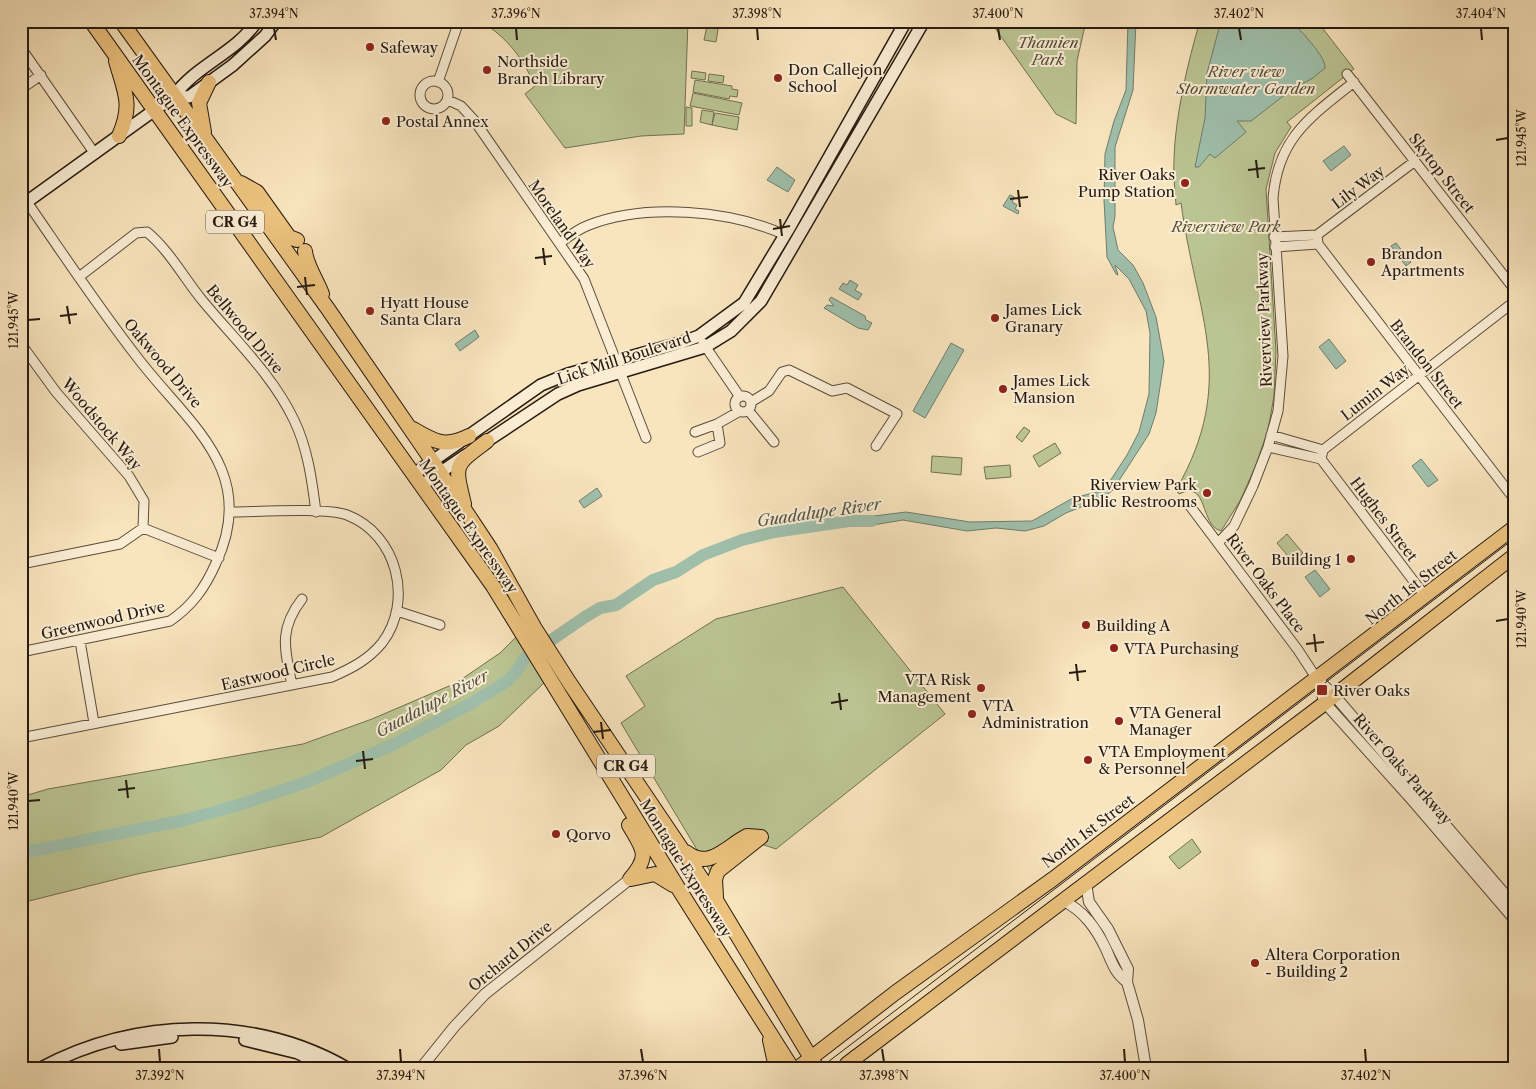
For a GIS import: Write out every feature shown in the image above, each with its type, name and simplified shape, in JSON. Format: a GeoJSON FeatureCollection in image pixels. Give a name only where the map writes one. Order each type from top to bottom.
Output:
{"type":"FeatureCollection","features":[{"type":"Feature","properties":{"kind":"main road","name":"Montague Expressway"},"geometry":{"type":"LineString","coordinates":[[91,21],[493,586],[569,682],[716,900],[814,1062]]}},
{"type":"Feature","properties":{"kind":"main road","name":"Montague Expressway"},"geometry":{"type":"LineString","coordinates":[[121,21],[328,309],[436,467],[511,582],[528,630],[557,690],[680,891],[792,1068]]}},
{"type":"Feature","properties":{"kind":"main road"},"geometry":{"type":"LineString","coordinates":[[24,204],[174,96],[184,83],[235,45],[257,21]]}},
{"type":"Feature","properties":{"kind":"main road"},"geometry":{"type":"LineString","coordinates":[[174,96],[189,97],[233,65],[259,42],[276,21]]}},
{"type":"Feature","properties":{"kind":"main road","name":"Lick Mill Boulevard"},"geometry":{"type":"LineString","coordinates":[[418,480],[436,467],[469,436],[541,385],[568,374],[680,344],[699,336],[720,322],[748,297],[906,21]]}},
{"type":"Feature","properties":{"kind":"main road","name":"Lick Mill Boulevard"},"geometry":{"type":"LineString","coordinates":[[436,467],[487,441],[558,394],[705,347],[731,331],[761,301],[924,21]]}},
{"type":"Feature","properties":{"kind":"main road"},"geometry":{"type":"LineString","coordinates":[[113,51],[128,107],[127,118],[119,136]]}},
{"type":"Feature","properties":{"kind":"main road"},"geometry":{"type":"LineString","coordinates":[[205,138],[199,103],[209,82]]}},
{"type":"Feature","properties":{"kind":"main road"},"geometry":{"type":"LineString","coordinates":[[237,182],[257,192],[289,237],[301,245],[306,259],[316,276],[328,309]]}},
{"type":"Feature","properties":{"kind":"main road"},"geometry":{"type":"LineString","coordinates":[[409,427],[441,443],[456,442],[469,436]]}},
{"type":"Feature","properties":{"kind":"main road"},"geometry":{"type":"LineString","coordinates":[[466,512],[457,471],[461,461],[487,441]]}},
{"type":"Feature","properties":{"kind":"main road","name":"North 1st Street"},"geometry":{"type":"LineString","coordinates":[[798,1068],[814,1062],[1515,527]]}},
{"type":"Feature","properties":{"kind":"main road"},"geometry":{"type":"LineString","coordinates":[[842,1068],[853,1062],[1062,900],[1329,699],[1515,555]]}},
{"type":"Feature","properties":{"kind":"main road"},"geometry":{"type":"LineString","coordinates":[[619,790],[627,821],[641,846],[644,856],[642,866],[630,879]]}},
{"type":"Feature","properties":{"kind":"main road"},"geometry":{"type":"LineString","coordinates":[[683,850],[691,856],[707,859],[718,856],[747,836],[761,837],[718,871],[714,880],[716,900]]}},
{"type":"Feature","properties":{"kind":"main road"},"geometry":{"type":"LineString","coordinates":[[630,879],[654,874],[668,880],[680,891]]}},
{"type":"Feature","properties":{"kind":"main road"},"geometry":{"type":"LineString","coordinates":[[768,1030],[776,1068]]}},
{"type":"Feature","properties":{"kind":"main road"},"geometry":{"type":"LineString","coordinates":[[41,1068],[53,1066],[80,1049],[143,1032],[270,1037],[327,1064],[347,1068]]}},
{"type":"Feature","properties":{"kind":"street"},"geometry":{"type":"LineString","coordinates":[[438,82],[459,21]]}},
{"type":"Feature","properties":{"kind":"street"},"geometry":{"type":"LineString","coordinates":[[21,48],[95,154]]}},
{"type":"Feature","properties":{"kind":"street","name":"Skytop Street"},"geometry":{"type":"LineString","coordinates":[[1347,74],[1515,290]]}},
{"type":"Feature","properties":{"kind":"street"},"geometry":{"type":"LineString","coordinates":[[21,89],[41,75]]}},
{"type":"Feature","properties":{"kind":"street"},"geometry":{"type":"LineString","coordinates":[[438,82],[446,87],[448,100],[441,108],[426,107],[422,104],[421,89],[427,83],[438,82]]}},
{"type":"Feature","properties":{"kind":"street","name":"Riverview Parkway"},"geometry":{"type":"LineString","coordinates":[[1218,543],[1234,526],[1241,512],[1272,436],[1278,410],[1283,373],[1274,237],[1274,182],[1282,155],[1296,131],[1354,82]]}},
{"type":"Feature","properties":{"kind":"street","name":"Moreland Way"},"geometry":{"type":"LineString","coordinates":[[448,100],[461,106],[469,114],[584,279],[646,438]]}},
{"type":"Feature","properties":{"kind":"street","name":"Lily Way"},"geometry":{"type":"LineString","coordinates":[[1317,240],[1415,161]]}},
{"type":"Feature","properties":{"kind":"street","name":"Oakwood Drive"},"geometry":{"type":"LineString","coordinates":[[24,204],[137,358],[196,424],[219,460],[227,488],[229,512],[225,539],[219,558]]}},
{"type":"Feature","properties":{"kind":"street"},"geometry":{"type":"LineString","coordinates":[[560,243],[590,224],[613,218],[670,212],[714,215],[745,221],[785,235]]}},
{"type":"Feature","properties":{"kind":"street","name":"Bellwood Drive"},"geometry":{"type":"LineString","coordinates":[[79,277],[136,233],[147,232],[157,240],[179,272],[261,368],[279,393],[294,420],[303,442],[310,466],[316,512]]}},
{"type":"Feature","properties":{"kind":"street"},"geometry":{"type":"LineString","coordinates":[[1274,237],[1317,240]]}},
{"type":"Feature","properties":{"kind":"street"},"geometry":{"type":"LineString","coordinates":[[1275,247],[1317,240]]}},
{"type":"Feature","properties":{"kind":"street","name":"Brandon Street"},"geometry":{"type":"LineString","coordinates":[[1317,240],[1515,500]]}},
{"type":"Feature","properties":{"kind":"street","name":"Lumin Way"},"geometry":{"type":"LineString","coordinates":[[1322,454],[1419,375],[1515,301]]}},
{"type":"Feature","properties":{"kind":"street"},"geometry":{"type":"LineString","coordinates":[[699,336],[740,397]]}},
{"type":"Feature","properties":{"kind":"street","name":"Woodstock Way"},"geometry":{"type":"LineString","coordinates":[[21,344],[56,392],[129,476],[144,501],[143,528]]}},
{"type":"Feature","properties":{"kind":"street"},"geometry":{"type":"LineString","coordinates":[[695,432],[717,424],[746,407],[769,391],[782,372],[789,370],[832,391],[847,388],[897,414],[876,446]]}},
{"type":"Feature","properties":{"kind":"street"},"geometry":{"type":"LineString","coordinates":[[746,407],[746,396],[740,397],[736,402],[746,407],[774,442]]}},
{"type":"Feature","properties":{"kind":"street"},"geometry":{"type":"LineString","coordinates":[[698,452],[720,443],[717,424]]}},
{"type":"Feature","properties":{"kind":"street"},"geometry":{"type":"LineString","coordinates":[[1272,436],[1322,454]]}},
{"type":"Feature","properties":{"kind":"street"},"geometry":{"type":"LineString","coordinates":[[1268,447],[1322,454]]}},
{"type":"Feature","properties":{"kind":"street","name":"Hughes Street"},"geometry":{"type":"LineString","coordinates":[[1322,454],[1425,596]]}},
{"type":"Feature","properties":{"kind":"street","name":"River Oaks Place"},"geometry":{"type":"LineString","coordinates":[[1190,506],[1298,650],[1317,679]]}},
{"type":"Feature","properties":{"kind":"street","name":"Eastwood Circle"},"geometry":{"type":"LineString","coordinates":[[21,738],[332,677],[361,664],[382,642],[398,611],[398,583],[395,568],[381,539],[369,526],[346,515],[316,512],[229,512]]}},
{"type":"Feature","properties":{"kind":"street"},"geometry":{"type":"LineString","coordinates":[[21,564],[120,544],[143,528],[219,558]]}},
{"type":"Feature","properties":{"kind":"street","name":"Greenwood Drive"},"geometry":{"type":"LineString","coordinates":[[21,652],[170,621],[185,611],[198,597],[219,558]]}},
{"type":"Feature","properties":{"kind":"street"},"geometry":{"type":"LineString","coordinates":[[292,685],[284,646],[285,634],[287,622],[302,599]]}},
{"type":"Feature","properties":{"kind":"street"},"geometry":{"type":"LineString","coordinates":[[398,611],[440,625]]}},
{"type":"Feature","properties":{"kind":"street"},"geometry":{"type":"LineString","coordinates":[[80,641],[94,723]]}},
{"type":"Feature","properties":{"kind":"street","name":"River Oaks Parkway"},"geometry":{"type":"LineString","coordinates":[[1317,679],[1329,699],[1412,800],[1515,920]]}},
{"type":"Feature","properties":{"kind":"street","name":"River Oaks Parkway"},"geometry":{"type":"LineString","coordinates":[[1329,699],[1515,906]]}},
{"type":"Feature","properties":{"kind":"street","name":"Orchard Drive"},"geometry":{"type":"LineString","coordinates":[[421,1068],[484,994],[630,879]]}},
{"type":"Feature","properties":{"kind":"street"},"geometry":{"type":"LineString","coordinates":[[1086,883],[1089,902],[1120,950],[1128,969],[1127,982],[1138,1020],[1146,1068]]}},
{"type":"Feature","properties":{"kind":"street"},"geometry":{"type":"LineString","coordinates":[[1062,900],[1086,917],[1103,943],[1117,974],[1127,982]]}},
{"type":"Feature","properties":{"kind":"green space"},"geometry":{"type":"Polygon","coordinates":[[[480,21],[688,21],[684,134],[641,136],[565,148],[525,94],[535,86],[519,57],[506,41],[480,21]]]}},
{"type":"Feature","properties":{"kind":"green space","name":"Thamien Park"},"geometry":{"type":"Polygon","coordinates":[[[990,21],[1086,21],[1077,61],[1076,124],[1056,114],[990,21]]]}},
{"type":"Feature","properties":{"kind":"green space"},"geometry":{"type":"Polygon","coordinates":[[[1200,21],[1317,21],[1354,69],[1287,122],[1291,127],[1275,153],[1266,189],[1276,351],[1274,396],[1268,430],[1256,465],[1240,501],[1221,531],[1209,521],[1200,498],[1195,493],[1189,491],[1179,494],[1176,490],[1195,451],[1205,414],[1209,380],[1208,347],[1203,314],[1181,203],[1176,205],[1174,170],[1175,143],[1180,107],[1200,21]]]}},
{"type":"Feature","properties":{"kind":"green space"},"geometry":{"type":"Polygon","coordinates":[[[707,26],[718,29],[716,42],[704,40],[707,26]]]}},
{"type":"Feature","properties":{"kind":"green space"},"geometry":{"type":"Polygon","coordinates":[[[692,71],[706,73],[705,80],[691,78],[692,71]]]}},
{"type":"Feature","properties":{"kind":"green space"},"geometry":{"type":"Polygon","coordinates":[[[709,74],[724,76],[723,83],[708,81],[709,74]]]}},
{"type":"Feature","properties":{"kind":"green space"},"geometry":{"type":"Polygon","coordinates":[[[695,80],[732,86],[732,89],[738,90],[737,97],[730,96],[729,99],[693,92],[695,80]]]}},
{"type":"Feature","properties":{"kind":"green space"},"geometry":{"type":"Polygon","coordinates":[[[693,93],[742,103],[739,115],[690,106],[693,93]]]}},
{"type":"Feature","properties":{"kind":"green space"},"geometry":{"type":"Polygon","coordinates":[[[686,107],[692,108],[692,126],[686,126],[686,107]]]}},
{"type":"Feature","properties":{"kind":"green space"},"geometry":{"type":"Polygon","coordinates":[[[702,110],[714,112],[712,125],[700,122],[702,110]]]}},
{"type":"Feature","properties":{"kind":"green space"},"geometry":{"type":"Polygon","coordinates":[[[715,113],[739,117],[737,130],[712,125],[715,113]]]}},
{"type":"Feature","properties":{"kind":"green space"},"geometry":{"type":"Polygon","coordinates":[[[1024,427],[1030,431],[1022,442],[1016,437],[1024,427]]]}},
{"type":"Feature","properties":{"kind":"green space"},"geometry":{"type":"Polygon","coordinates":[[[1055,443],[1061,453],[1039,467],[1033,456],[1055,443]]]}},
{"type":"Feature","properties":{"kind":"green space"},"geometry":{"type":"Polygon","coordinates":[[[932,456],[962,458],[961,475],[931,472],[932,456]]]}},
{"type":"Feature","properties":{"kind":"green space"},"geometry":{"type":"Polygon","coordinates":[[[1010,465],[1011,477],[986,479],[984,467],[1010,465]]]}},
{"type":"Feature","properties":{"kind":"green space"},"geometry":{"type":"Polygon","coordinates":[[[1287,534],[1303,553],[1293,562],[1277,543],[1287,534]]]}},
{"type":"Feature","properties":{"kind":"green space"},"geometry":{"type":"Polygon","coordinates":[[[843,587],[945,714],[776,849],[758,843],[711,873],[621,723],[645,706],[626,676],[716,619],[843,587]]]}},
{"type":"Feature","properties":{"kind":"green space"},"geometry":{"type":"Polygon","coordinates":[[[519,634],[545,682],[499,726],[466,745],[441,770],[321,837],[137,874],[21,903],[21,797],[48,789],[303,744],[372,719],[456,683],[500,653],[519,634]]]}},
{"type":"Feature","properties":{"kind":"green space"},"geometry":{"type":"Polygon","coordinates":[[[1192,839],[1201,852],[1179,869],[1169,857],[1192,839]]]}},
{"type":"Feature","properties":{"kind":"shaded area"},"geometry":{"type":"Polygon","coordinates":[[[1128,21],[1136,21],[1133,90],[1115,147],[1115,216],[1113,227],[1118,250],[1133,265],[1143,283],[1156,317],[1164,361],[1156,413],[1149,434],[1113,490],[1101,499],[1066,513],[1044,526],[1025,531],[996,528],[967,531],[903,520],[867,526],[856,523],[858,518],[906,512],[970,522],[1032,521],[1073,498],[1097,492],[1110,481],[1127,455],[1139,432],[1149,394],[1150,333],[1146,311],[1129,279],[1115,265],[1118,275],[1116,274],[1107,257],[1104,200],[1105,154],[1114,121],[1126,90],[1128,21]]]}},
{"type":"Feature","properties":{"kind":"shaded area"},"geometry":{"type":"Polygon","coordinates":[[[1221,21],[1292,21],[1317,50],[1325,68],[1313,78],[1291,90],[1251,121],[1237,121],[1246,132],[1215,158],[1210,154],[1199,167],[1195,167],[1205,118],[1207,73],[1221,21]]]}},
{"type":"Feature","properties":{"kind":"shaded area"},"geometry":{"type":"Polygon","coordinates":[[[1344,146],[1351,155],[1331,171],[1323,161],[1344,146]]]}},
{"type":"Feature","properties":{"kind":"shaded area"},"geometry":{"type":"Polygon","coordinates":[[[777,167],[795,180],[788,192],[767,180],[777,167]]]}},
{"type":"Feature","properties":{"kind":"shaded area"},"geometry":{"type":"Polygon","coordinates":[[[1010,195],[1014,197],[1012,202],[1017,205],[1015,209],[1019,211],[1018,214],[1003,206],[1010,195]]]}},
{"type":"Feature","properties":{"kind":"shaded area"},"geometry":{"type":"Polygon","coordinates":[[[1396,243],[1411,262],[1406,266],[1391,246],[1396,243]]]}},
{"type":"Feature","properties":{"kind":"shaded area"},"geometry":{"type":"Polygon","coordinates":[[[850,280],[858,285],[855,290],[862,294],[858,300],[839,289],[843,283],[847,285],[850,280]]]}},
{"type":"Feature","properties":{"kind":"shaded area"},"geometry":{"type":"Polygon","coordinates":[[[831,297],[865,316],[866,320],[872,323],[868,330],[858,328],[824,308],[827,305],[834,306],[829,300],[831,297]]]}},
{"type":"Feature","properties":{"kind":"shaded area"},"geometry":{"type":"Polygon","coordinates":[[[475,330],[479,337],[460,351],[455,344],[475,330]]]}},
{"type":"Feature","properties":{"kind":"shaded area"},"geometry":{"type":"Polygon","coordinates":[[[1329,339],[1346,361],[1336,369],[1319,347],[1329,339]]]}},
{"type":"Feature","properties":{"kind":"shaded area"},"geometry":{"type":"Polygon","coordinates":[[[951,343],[964,350],[925,418],[913,411],[951,343]]]}},
{"type":"Feature","properties":{"kind":"shaded area"},"geometry":{"type":"Polygon","coordinates":[[[1421,459],[1438,480],[1428,487],[1412,466],[1421,459]]]}},
{"type":"Feature","properties":{"kind":"shaded area"},"geometry":{"type":"Polygon","coordinates":[[[597,488],[602,496],[584,508],[579,501],[597,488]]]}},
{"type":"Feature","properties":{"kind":"shaded area"},"geometry":{"type":"Polygon","coordinates":[[[1315,570],[1330,589],[1320,597],[1305,577],[1315,570]]]}},
{"type":"Feature","properties":{"kind":"waterway","name":"Guadalupe River"},"geometry":{"type":"LineString","coordinates":[[21,853],[185,820],[245,803],[304,783],[390,746],[472,703],[506,682],[516,672],[525,658],[585,617],[600,608],[616,605],[653,580],[676,572],[703,555],[742,540],[774,532],[849,521],[872,521]]}},
{"type":"Feature","properties":{"kind":"tram line"},"geometry":{"type":"LineString","coordinates":[[820,1068],[1515,538]]}},
{"type":"Feature","properties":{"kind":"place","name":"Safeway"},"geometry":{"type":"Point","coordinates":[370,47]}},
{"type":"Feature","properties":{"kind":"place","name":"Northside Branch Library"},"geometry":{"type":"Point","coordinates":[487,70]}},
{"type":"Feature","properties":{"kind":"place","name":"Don Callejon School"},"geometry":{"type":"Point","coordinates":[778,78]}},
{"type":"Feature","properties":{"kind":"place","name":"Postal Annex"},"geometry":{"type":"Point","coordinates":[386,121]}},
{"type":"Feature","properties":{"kind":"place","name":"River Oaks Pump Station"},"geometry":{"type":"Point","coordinates":[1185,183]}},
{"type":"Feature","properties":{"kind":"place","name":"Brandon Apartments"},"geometry":{"type":"Point","coordinates":[1371,262]}},
{"type":"Feature","properties":{"kind":"place","name":"Hyatt House Santa Clara"},"geometry":{"type":"Point","coordinates":[370,311]}},
{"type":"Feature","properties":{"kind":"place","name":"James Lick Granary"},"geometry":{"type":"Point","coordinates":[995,318]}},
{"type":"Feature","properties":{"kind":"place","name":"James Lick Mansion"},"geometry":{"type":"Point","coordinates":[1003,389]}},
{"type":"Feature","properties":{"kind":"place","name":"Riverview Park Public Restrooms"},"geometry":{"type":"Point","coordinates":[1207,493]}},
{"type":"Feature","properties":{"kind":"place","name":"Building 1"},"geometry":{"type":"Point","coordinates":[1351,559]}},
{"type":"Feature","properties":{"kind":"place","name":"Building A"},"geometry":{"type":"Point","coordinates":[1086,625]}},
{"type":"Feature","properties":{"kind":"place","name":"VTA Purchasing"},"geometry":{"type":"Point","coordinates":[1114,648]}},
{"type":"Feature","properties":{"kind":"place","name":"VTA Risk Management"},"geometry":{"type":"Point","coordinates":[981,688]}},
{"type":"Feature","properties":{"kind":"place","name":"River Oaks"},"geometry":{"type":"Point","coordinates":[1322,690]}},
{"type":"Feature","properties":{"kind":"place","name":"VTA Administration"},"geometry":{"type":"Point","coordinates":[972,714]}},
{"type":"Feature","properties":{"kind":"place","name":"VTA General Manager"},"geometry":{"type":"Point","coordinates":[1119,721]}},
{"type":"Feature","properties":{"kind":"place","name":"VTA Employment & Personnel"},"geometry":{"type":"Point","coordinates":[1088,760]}},
{"type":"Feature","properties":{"kind":"place","name":"Qorvo"},"geometry":{"type":"Point","coordinates":[556,834]}},
{"type":"Feature","properties":{"kind":"place","name":"Altera Corporation - Building 2"},"geometry":{"type":"Point","coordinates":[1255,963]}},
{"type":"Feature","properties":{"kind":"park label","name":"River view Stormwater Garden"},"geometry":{"type":"Point","coordinates":[1246,80]}},
{"type":"Feature","properties":{"kind":"park label","name":"Riverview Park"},"geometry":{"type":"Point","coordinates":[1226,226]}}]}
